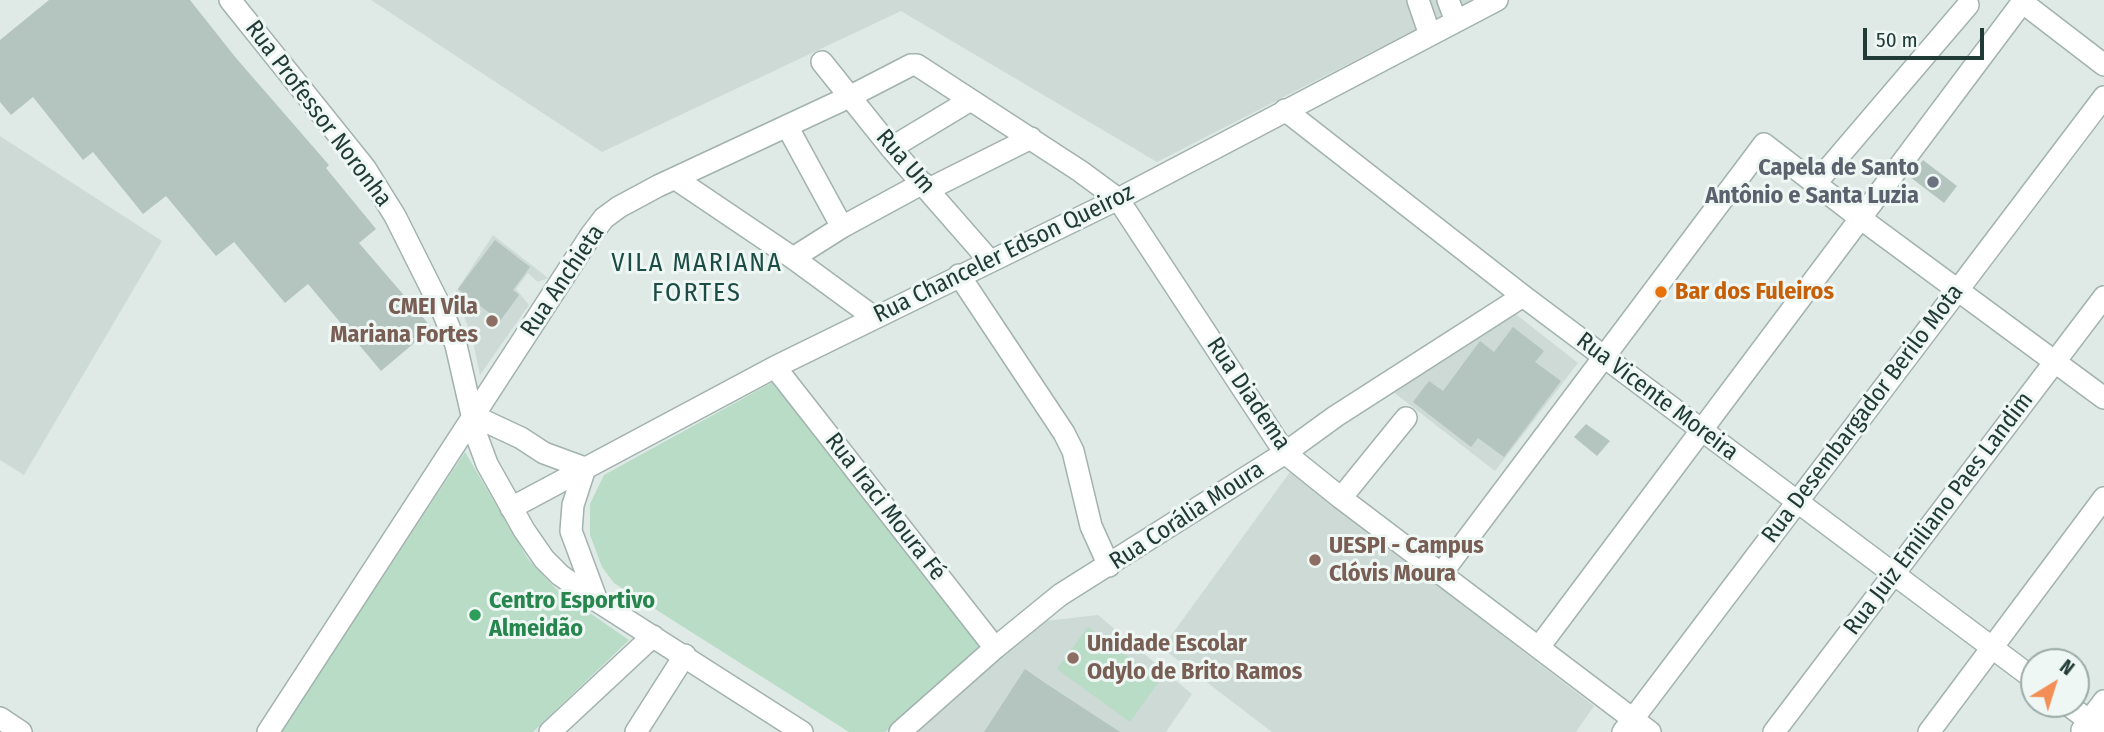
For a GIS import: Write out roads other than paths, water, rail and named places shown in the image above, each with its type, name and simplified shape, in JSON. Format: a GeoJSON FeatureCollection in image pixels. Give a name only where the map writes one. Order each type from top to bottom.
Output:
{"type":"FeatureCollection","features":[{"type":"Feature","properties":{"kind":"street","name":"Rua Professor Noronha"},"geometry":{"type":"LineString","coordinates":[[230,0],[365,168],[395,216],[443,312],[456,345],[477,437],[487,464],[544,559],[560,575],[685,656],[775,725],[802,732]]}},
{"type":"Feature","properties":{"kind":"street"},"geometry":{"type":"LineString","coordinates":[[1418,0],[1430,35]]}},
{"type":"Feature","properties":{"kind":"street"},"geometry":{"type":"LineString","coordinates":[[1448,0],[1456,21]]}},
{"type":"Feature","properties":{"kind":"street","name":"Rua Chanceler Edson Queiroz"},"geometry":{"type":"LineString","coordinates":[[511,508],[775,367],[1118,198],[1497,0]]}},
{"type":"Feature","properties":{"kind":"street"},"geometry":{"type":"LineString","coordinates":[[1539,647],[2023,1],[2104,65]]}},
{"type":"Feature","properties":{"kind":"street"},"geometry":{"type":"LineString","coordinates":[[1816,183],[1968,5]]}},
{"type":"Feature","properties":{"kind":"street","name":"Rua Um"},"geometry":{"type":"LineString","coordinates":[[822,62],[891,148],[989,260]]}},
{"type":"Feature","properties":{"kind":"street","name":"Rua Anchieta"},"geometry":{"type":"LineString","coordinates":[[268,732],[596,228],[619,207],[911,65],[917,65],[1031,138],[1118,198]]}},
{"type":"Feature","properties":{"kind":"street","name":"Rua Desembargador Berilo Mota"},"geometry":{"type":"LineString","coordinates":[[1635,728],[1797,502],[2104,97]]}},
{"type":"Feature","properties":{"kind":"street"},"geometry":{"type":"LineString","coordinates":[[891,148],[969,100]]}},
{"type":"Feature","properties":{"kind":"street","name":"Rua Vicente Moreira"},"geometry":{"type":"LineString","coordinates":[[1284,110],[1523,296],[2020,668]]}},
{"type":"Feature","properties":{"kind":"street"},"geometry":{"type":"LineString","coordinates":[[787,126],[842,227]]}},
{"type":"Feature","properties":{"kind":"street"},"geometry":{"type":"LineString","coordinates":[[793,258],[842,227],[1031,138]]}},
{"type":"Feature","properties":{"kind":"street"},"geometry":{"type":"LineString","coordinates":[[1441,574],[1761,145],[1767,144],[1860,218],[2104,398]]}},
{"type":"Feature","properties":{"kind":"street"},"geometry":{"type":"LineString","coordinates":[[676,179],[793,258],[875,318]]}},
{"type":"Feature","properties":{"kind":"street","name":"Rua Diadema"},"geometry":{"type":"LineString","coordinates":[[1118,198],[1285,453],[1539,647],[1635,728]]}},
{"type":"Feature","properties":{"kind":"street"},"geometry":{"type":"LineString","coordinates":[[959,275],[1064,433],[1073,452],[1091,526],[1109,566]]}},
{"type":"Feature","properties":{"kind":"street","name":"Rua Corália Moura"},"geometry":{"type":"LineString","coordinates":[[900,732],[995,648],[1060,596],[1285,453],[1336,416],[1523,296]]}},
{"type":"Feature","properties":{"kind":"street","name":"Rua Juiz Emiliano Paes Landim"},"geometry":{"type":"LineString","coordinates":[[1774,732],[2104,297]]}},
{"type":"Feature","properties":{"kind":"street","name":"Rua Iraci Moura Fé"},"geometry":{"type":"LineString","coordinates":[[775,367],[995,648]]}},
{"type":"Feature","properties":{"kind":"street"},"geometry":{"type":"LineString","coordinates":[[474,416],[521,438],[544,453],[585,468],[573,505],[571,531],[597,601]]}},
{"type":"Feature","properties":{"kind":"street"},"geometry":{"type":"LineString","coordinates":[[1341,498],[1406,418]]}},
{"type":"Feature","properties":{"kind":"street"},"geometry":{"type":"LineString","coordinates":[[1929,732],[2104,498]]}},
{"type":"Feature","properties":{"kind":"street"},"geometry":{"type":"LineString","coordinates":[[550,732],[653,636]]}},
{"type":"Feature","properties":{"kind":"street"},"geometry":{"type":"LineString","coordinates":[[636,732],[685,656]]}},
{"type":"Feature","properties":{"kind":"street"},"geometry":{"type":"LineString","coordinates":[[2091,728],[2104,701]]}},
{"type":"Feature","properties":{"kind":"street"},"geometry":{"type":"LineString","coordinates":[[0,718],[21,732]]}},
{"type":"Feature","properties":{"kind":"place","name":"Capela de Santo Antônio e Santa Luzia"},"geometry":{"type":"Point","coordinates":[1933,182]}},
{"type":"Feature","properties":{"kind":"place","name":"Bar dos Fuleiros"},"geometry":{"type":"Point","coordinates":[1661,292]}},
{"type":"Feature","properties":{"kind":"place","name":"CMEI Vila Mariana Fortes"},"geometry":{"type":"Point","coordinates":[492,321]}},
{"type":"Feature","properties":{"kind":"place","name":"UESPI - Campus Clóvis Moura"},"geometry":{"type":"Point","coordinates":[1315,560]}},
{"type":"Feature","properties":{"kind":"place","name":"Centro Esportivo Almeidão"},"geometry":{"type":"Point","coordinates":[475,615]}},
{"type":"Feature","properties":{"kind":"place","name":"Unidade Escolar Odylo de Brito Ramos"},"geometry":{"type":"Point","coordinates":[1073,658]}},
{"type":"Feature","properties":{"kind":"district","name":"VILA MARIANA FORTES"},"geometry":{"type":"Point","coordinates":[697,279]}}]}
